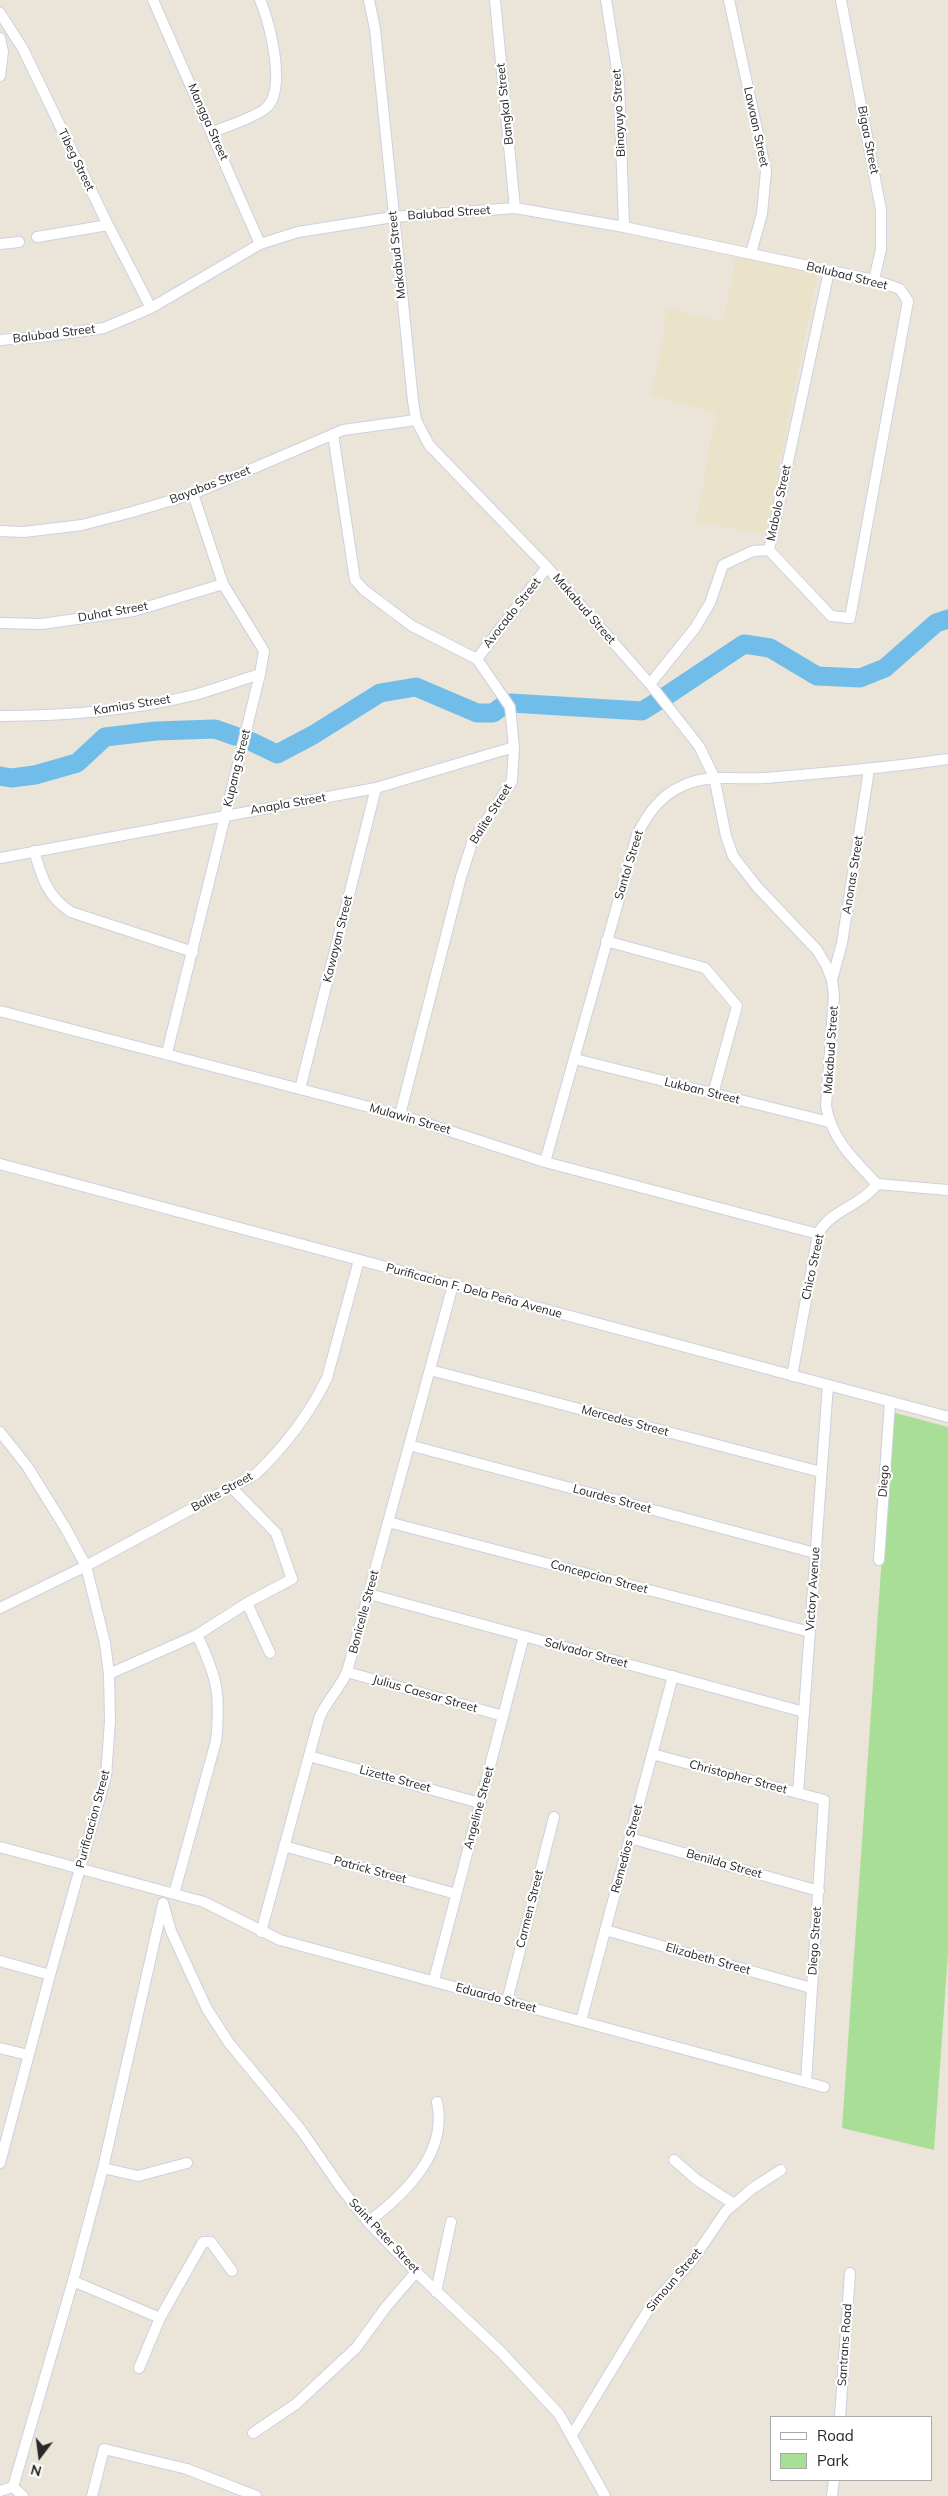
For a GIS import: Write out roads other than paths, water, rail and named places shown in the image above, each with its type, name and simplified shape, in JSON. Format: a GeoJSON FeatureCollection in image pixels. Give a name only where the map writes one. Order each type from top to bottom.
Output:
{"type":"FeatureCollection","features":[{"type":"Feature","properties":{"kind":"street","name":"Mangga Street"},"geometry":{"type":"LineString","coordinates":[[153,0],[213,132],[260,244]]}},
{"type":"Feature","properties":{"kind":"street"},"geometry":{"type":"LineString","coordinates":[[213,132],[265,109],[273,100],[275,90],[274,49],[265,12],[260,0]]}},
{"type":"Feature","properties":{"kind":"street","name":"Makabud Street"},"geometry":{"type":"LineString","coordinates":[[369,0],[375,29],[393,217],[416,420],[429,445],[548,567],[650,684],[699,746],[714,776],[726,836],[733,856],[758,888],[817,950],[826,965],[832,980],[834,1012],[826,1106],[829,1122],[835,1136],[845,1150],[877,1184]]}},
{"type":"Feature","properties":{"kind":"street","name":"Bangkal Street"},"geometry":{"type":"LineString","coordinates":[[495,0],[515,208]]}},
{"type":"Feature","properties":{"kind":"street","name":"Binayuyo Street"},"geometry":{"type":"LineString","coordinates":[[606,0],[619,82],[624,228]]}},
{"type":"Feature","properties":{"kind":"street","name":"Lawaan Street"},"geometry":{"type":"LineString","coordinates":[[729,0],[766,171],[762,214],[751,253]]}},
{"type":"Feature","properties":{"kind":"street","name":"Bigaa Street"},"geometry":{"type":"LineString","coordinates":[[841,0],[881,210],[881,249],[874,280]]}},
{"type":"Feature","properties":{"kind":"street","name":"Tibeg Street"},"geometry":{"type":"LineString","coordinates":[[0,13],[23,49],[108,225],[151,308]]}},
{"type":"Feature","properties":{"kind":"street"},"geometry":{"type":"LineString","coordinates":[[0,38],[3,52],[0,76]]}},
{"type":"Feature","properties":{"kind":"street","name":"Balubad Street"},"geometry":{"type":"LineString","coordinates":[[0,340],[104,328],[151,308],[260,244],[298,232],[393,217],[515,208],[751,253],[874,280],[900,289],[908,301],[850,618],[831,616],[769,550]]}},
{"type":"Feature","properties":{"kind":"street"},"geometry":{"type":"LineString","coordinates":[[37,237],[108,225]]}},
{"type":"Feature","properties":{"kind":"street"},"geometry":{"type":"LineString","coordinates":[[0,244],[19,242]]}},
{"type":"Feature","properties":{"kind":"street","name":"Mabolo Street"},"geometry":{"type":"LineString","coordinates":[[650,684],[695,628],[710,603],[723,565],[753,551],[769,550],[829,271]]}},
{"type":"Feature","properties":{"kind":"street","name":"Bayabas Street"},"geometry":{"type":"LineString","coordinates":[[0,531],[24,532],[82,525],[193,494],[343,430],[416,420]]}},
{"type":"Feature","properties":{"kind":"street","name":"Balite Street"},"geometry":{"type":"LineString","coordinates":[[333,434],[355,580],[364,590],[412,626],[477,659],[510,707],[514,747],[512,782],[472,843],[464,868],[400,1115]]}},
{"type":"Feature","properties":{"kind":"street","name":"Kupang Street"},"geometry":{"type":"LineString","coordinates":[[166,1053],[193,952],[264,651],[223,584],[193,494]]}},
{"type":"Feature","properties":{"kind":"street","name":"Avocado Street"},"geometry":{"type":"LineString","coordinates":[[477,659],[548,567]]}},
{"type":"Feature","properties":{"kind":"street","name":"Duhat Street"},"geometry":{"type":"LineString","coordinates":[[0,623],[41,624],[134,611],[223,584]]}},
{"type":"Feature","properties":{"kind":"street","name":"Kamias Street"},"geometry":{"type":"LineString","coordinates":[[0,716],[47,716],[119,710],[191,696],[260,674]]}},
{"type":"Feature","properties":{"kind":"street","name":"Anapla Street"},"geometry":{"type":"LineString","coordinates":[[0,858],[376,788],[514,747]]}},
{"type":"Feature","properties":{"kind":"street","name":"Santol Street"},"geometry":{"type":"LineString","coordinates":[[545,1162],[637,835],[648,812],[664,797],[683,785],[714,776],[754,778],[869,770],[948,759]]}},
{"type":"Feature","properties":{"kind":"street","name":"Anonas Street"},"geometry":{"type":"LineString","coordinates":[[832,980],[842,943],[869,770]]}},
{"type":"Feature","properties":{"kind":"street","name":"Kawayan Street"},"geometry":{"type":"LineString","coordinates":[[300,1089],[376,788]]}},
{"type":"Feature","properties":{"kind":"street"},"geometry":{"type":"LineString","coordinates":[[34,852],[43,881],[56,903],[71,912],[193,952]]}},
{"type":"Feature","properties":{"kind":"street"},"geometry":{"type":"LineString","coordinates":[[606,941],[705,968],[737,1006],[713,1094]]}},
{"type":"Feature","properties":{"kind":"street","name":"Mulawin Street"},"geometry":{"type":"LineString","coordinates":[[0,1011],[400,1115],[545,1162],[818,1234]]}},
{"type":"Feature","properties":{"kind":"street","name":"Lukban Street"},"geometry":{"type":"LineString","coordinates":[[575,1059],[829,1122]]}},
{"type":"Feature","properties":{"kind":"street","name":"Purificacion F. Dela Peña Avenue"},"geometry":{"type":"LineString","coordinates":[[0,1164],[948,1417]]}},
{"type":"Feature","properties":{"kind":"street"},"geometry":{"type":"LineString","coordinates":[[877,1184],[948,1190]]}},
{"type":"Feature","properties":{"kind":"street","name":"Chico Street"},"geometry":{"type":"LineString","coordinates":[[792,1376],[818,1234],[828,1220],[860,1202],[877,1184]]}},
{"type":"Feature","properties":{"kind":"street","name":"Balite Street"},"geometry":{"type":"LineString","coordinates":[[0,1608],[86,1566],[256,1474],[273,1458],[318,1396],[327,1378],[359,1260]]}},
{"type":"Feature","properties":{"kind":"street","name":"Bonicelle Street"},"geometry":{"type":"LineString","coordinates":[[261,1932],[322,1711],[347,1672],[453,1285]]}},
{"type":"Feature","properties":{"kind":"street","name":"Mercedes Street"},"geometry":{"type":"LineString","coordinates":[[430,1370],[821,1472]]}},
{"type":"Feature","properties":{"kind":"street","name":"Victory Avenue"},"geometry":{"type":"LineString","coordinates":[[798,1793],[828,1385]]}},
{"type":"Feature","properties":{"kind":"street","name":"Diego"},"geometry":{"type":"LineString","coordinates":[[878,1560],[890,1402]]}},
{"type":"Feature","properties":{"kind":"street","name":"Purificacion Street"},"geometry":{"type":"LineString","coordinates":[[0,1432],[27,1466],[66,1529],[86,1566],[97,1606],[109,1674],[109,1744],[106,1776],[28,2055],[0,2163]]}},
{"type":"Feature","properties":{"kind":"street","name":"Lourdes Street"},"geometry":{"type":"LineString","coordinates":[[409,1445],[815,1553]]}},
{"type":"Feature","properties":{"kind":"street"},"geometry":{"type":"LineString","coordinates":[[109,1674],[197,1635],[248,1603],[292,1579],[276,1533],[231,1487]]}},
{"type":"Feature","properties":{"kind":"street","name":"Concepcion Street"},"geometry":{"type":"LineString","coordinates":[[388,1522],[810,1632]]}},
{"type":"Feature","properties":{"kind":"street","name":"Salvador Street"},"geometry":{"type":"LineString","coordinates":[[368,1594],[804,1712]]}},
{"type":"Feature","properties":{"kind":"street"},"geometry":{"type":"LineString","coordinates":[[248,1603],[270,1653]]}},
{"type":"Feature","properties":{"kind":"street"},"geometry":{"type":"LineString","coordinates":[[174,1894],[216,1741],[218,1721],[219,1696],[217,1681],[197,1635]]}},
{"type":"Feature","properties":{"kind":"street","name":"Angeline Street"},"geometry":{"type":"LineString","coordinates":[[434,1980],[524,1636]]}},
{"type":"Feature","properties":{"kind":"street","name":"Julius Caesar Street"},"geometry":{"type":"LineString","coordinates":[[347,1672],[503,1716]]}},
{"type":"Feature","properties":{"kind":"street","name":"Remedios Street"},"geometry":{"type":"LineString","coordinates":[[581,2021],[672,1676]]}},
{"type":"Feature","properties":{"kind":"street","name":"Christopher Street"},"geometry":{"type":"LineString","coordinates":[[652,1754],[824,1800]]}},
{"type":"Feature","properties":{"kind":"street","name":"Lizette Street"},"geometry":{"type":"LineString","coordinates":[[309,1756],[480,1803]]}},
{"type":"Feature","properties":{"kind":"street","name":"Diego Street"},"geometry":{"type":"LineString","coordinates":[[806,2082],[824,1800]]}},
{"type":"Feature","properties":{"kind":"street","name":"Carmen Street"},"geometry":{"type":"LineString","coordinates":[[507,2001],[554,1816]]}},
{"type":"Feature","properties":{"kind":"street","name":"Benilda Street"},"geometry":{"type":"LineString","coordinates":[[630,1838],[818,1891]]}},
{"type":"Feature","properties":{"kind":"street","name":"Patrick Street"},"geometry":{"type":"LineString","coordinates":[[284,1846],[456,1894]]}},
{"type":"Feature","properties":{"kind":"street","name":"Eduardo Street"},"geometry":{"type":"LineString","coordinates":[[0,1847],[161,1890],[224,1910],[261,1932],[280,1940],[434,1980],[824,2087]]}},
{"type":"Feature","properties":{"kind":"street"},"geometry":{"type":"LineString","coordinates":[[13,2487],[73,2281],[103,2168],[163,1903],[161,1890]]}},
{"type":"Feature","properties":{"kind":"street","name":"Saint Peter Street"},"geometry":{"type":"LineString","coordinates":[[163,1903],[172,1931],[207,2009],[229,2043],[301,2130],[341,2188],[368,2222],[436,2292],[539,2391],[559,2414],[605,2496]]}},
{"type":"Feature","properties":{"kind":"street","name":"Elizabeth Street"},"geometry":{"type":"LineString","coordinates":[[605,1930],[811,1988]]}},
{"type":"Feature","properties":{"kind":"street"},"geometry":{"type":"LineString","coordinates":[[0,1961],[50,1975]]}},
{"type":"Feature","properties":{"kind":"street"},"geometry":{"type":"LineString","coordinates":[[0,2048],[28,2055]]}},
{"type":"Feature","properties":{"kind":"street"},"geometry":{"type":"LineString","coordinates":[[368,2222],[401,2195],[419,2172],[435,2145],[440,2117],[437,2102]]}},
{"type":"Feature","properties":{"kind":"street"},"geometry":{"type":"LineString","coordinates":[[674,2160],[698,2180],[734,2204]]}},
{"type":"Feature","properties":{"kind":"street"},"geometry":{"type":"LineString","coordinates":[[103,2168],[138,2176],[187,2163]]}},
{"type":"Feature","properties":{"kind":"street","name":"Simoun Street"},"geometry":{"type":"LineString","coordinates":[[572,2435],[650,2307],[691,2262],[719,2220],[734,2204],[781,2170]]}},
{"type":"Feature","properties":{"kind":"street"},"geometry":{"type":"LineString","coordinates":[[436,2292],[451,2222]]}},
{"type":"Feature","properties":{"kind":"street"},"geometry":{"type":"LineString","coordinates":[[139,2368],[160,2318],[203,2242],[211,2242],[232,2271]]}},
{"type":"Feature","properties":{"kind":"street"},"geometry":{"type":"LineString","coordinates":[[253,2432],[296,2404],[325,2379],[356,2348],[386,2307],[416,2272]]}},
{"type":"Feature","properties":{"kind":"street","name":"Santrans Road"},"geometry":{"type":"LineString","coordinates":[[840,2416],[850,2273]]}},
{"type":"Feature","properties":{"kind":"street"},"geometry":{"type":"LineString","coordinates":[[73,2281],[160,2318]]}},
{"type":"Feature","properties":{"kind":"street"},"geometry":{"type":"LineString","coordinates":[[92,2496],[104,2449],[187,2469],[256,2496]]}},
{"type":"Feature","properties":{"kind":"street"},"geometry":{"type":"LineString","coordinates":[[832,2496],[834,2481]]}},
{"type":"Feature","properties":{"kind":"street"},"geometry":{"type":"LineString","coordinates":[[0,2491],[13,2487]]}},
{"type":"Feature","properties":{"kind":"street"},"geometry":{"type":"LineString","coordinates":[[13,2487],[23,2496]]}},
{"type":"Feature","properties":{"kind":"waterway"},"geometry":{"type":"LineString","coordinates":[[663,698],[744,644],[770,648],[817,676],[860,678],[885,668],[936,623],[948,619]]}},
{"type":"Feature","properties":{"kind":"waterway"},"geometry":{"type":"LineString","coordinates":[[250,741],[277,754],[313,735],[380,693],[416,687],[477,713],[493,713],[504,705]]}},
{"type":"Feature","properties":{"kind":"waterway"},"geometry":{"type":"LineString","coordinates":[[511,703],[642,711],[655,703]]}},
{"type":"Feature","properties":{"kind":"waterway"},"geometry":{"type":"LineString","coordinates":[[0,776],[11,778],[35,775],[77,763],[105,737],[156,731],[215,729],[235,736]]}}]}
